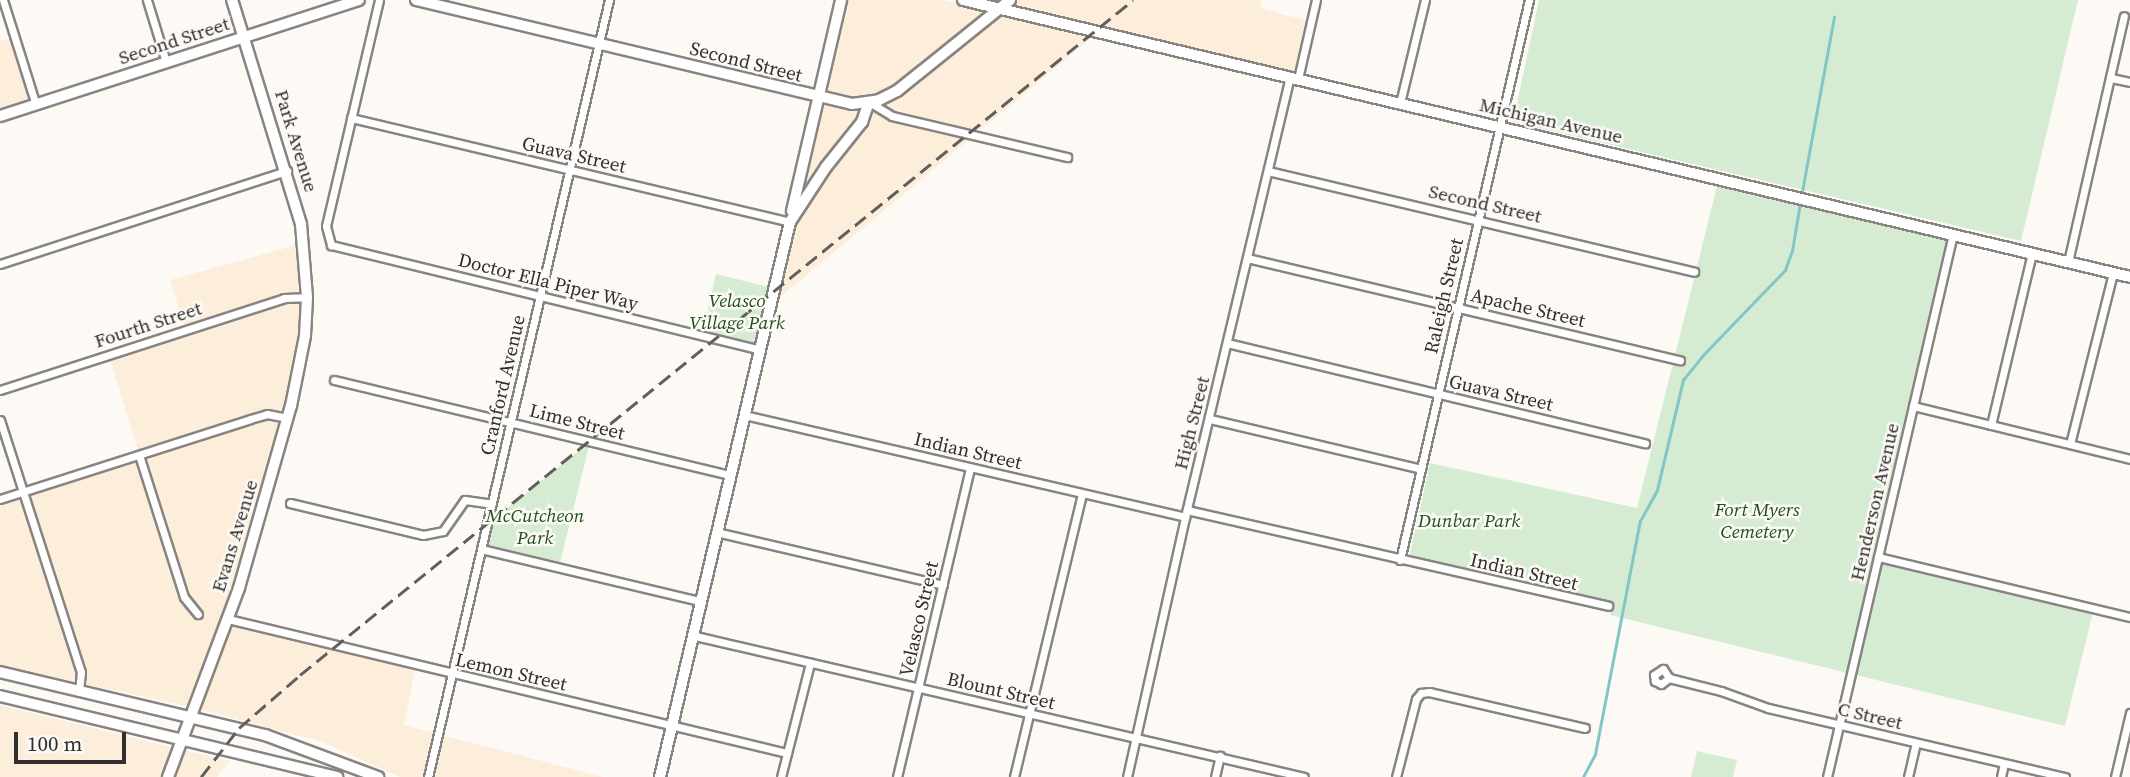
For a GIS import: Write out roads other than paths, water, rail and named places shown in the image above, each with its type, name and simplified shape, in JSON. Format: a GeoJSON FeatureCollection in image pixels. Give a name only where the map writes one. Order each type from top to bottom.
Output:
{"type":"FeatureCollection","features":[{"type":"Feature","properties":{"kind":"main road","name":"Park Avenue"},"geometry":{"type":"LineString","coordinates":[[232,0],[287,171],[301,224],[307,297]]}},
{"type":"Feature","properties":{"kind":"main road","name":"Second Street"},"geometry":{"type":"LineString","coordinates":[[0,116],[359,0]]}},
{"type":"Feature","properties":{"kind":"main road","name":"Second Street"},"geometry":{"type":"LineString","coordinates":[[416,0],[817,98],[852,104],[869,103]]}},
{"type":"Feature","properties":{"kind":"main road"},"geometry":{"type":"LineString","coordinates":[[869,103],[897,91],[1010,0]]}},
{"type":"Feature","properties":{"kind":"main road","name":"Evans Avenue"},"geometry":{"type":"LineString","coordinates":[[168,777],[228,619],[288,418],[300,367],[307,297]]}},
{"type":"Feature","properties":{"kind":"main road"},"geometry":{"type":"LineString","coordinates":[[0,672],[265,735],[378,777]]}},
{"type":"Feature","properties":{"kind":"main road"},"geometry":{"type":"LineString","coordinates":[[0,696],[337,777]]}},
{"type":"Feature","properties":{"kind":"street"},"geometry":{"type":"LineString","coordinates":[[3,0],[36,105]]}},
{"type":"Feature","properties":{"kind":"street"},"geometry":{"type":"LineString","coordinates":[[147,0],[166,62]]}},
{"type":"Feature","properties":{"kind":"street"},"geometry":{"type":"LineString","coordinates":[[351,118],[379,0]]}},
{"type":"Feature","properties":{"kind":"street","name":"Cranford Avenue"},"geometry":{"type":"LineString","coordinates":[[428,777],[609,0]]}},
{"type":"Feature","properties":{"kind":"street"},"geometry":{"type":"LineString","coordinates":[[660,777],[841,0]]}},
{"type":"Feature","properties":{"kind":"street","name":"Michigan Avenue"},"geometry":{"type":"LineString","coordinates":[[963,0],[1794,195],[2130,277]]}},
{"type":"Feature","properties":{"kind":"street","name":"High Street"},"geometry":{"type":"LineString","coordinates":[[1127,777],[1186,514],[1268,171],[1316,0]]}},
{"type":"Feature","properties":{"kind":"street"},"geometry":{"type":"LineString","coordinates":[[1400,103],[1425,0]]}},
{"type":"Feature","properties":{"kind":"street","name":"Raleigh Street"},"geometry":{"type":"LineString","coordinates":[[1400,560],[1529,0]]}},
{"type":"Feature","properties":{"kind":"street"},"geometry":{"type":"LineString","coordinates":[[2068,262],[2124,16]]}},
{"type":"Feature","properties":{"kind":"street"},"geometry":{"type":"LineString","coordinates":[[2111,78],[2130,82]]}},
{"type":"Feature","properties":{"kind":"street"},"geometry":{"type":"LineString","coordinates":[[790,222],[826,167],[862,122],[869,103]]}},
{"type":"Feature","properties":{"kind":"street","name":"Second Street"},"geometry":{"type":"LineString","coordinates":[[869,103],[892,116],[1067,157]]}},
{"type":"Feature","properties":{"kind":"street","name":"Guava Street"},"geometry":{"type":"LineString","coordinates":[[351,118],[790,222]]}},
{"type":"Feature","properties":{"kind":"street","name":"Doctor Ella Piper Way"},"geometry":{"type":"LineString","coordinates":[[351,118],[326,226],[331,245],[759,349]]}},
{"type":"Feature","properties":{"kind":"street"},"geometry":{"type":"LineString","coordinates":[[0,264],[287,171]]}},
{"type":"Feature","properties":{"kind":"street","name":"Second Street"},"geometry":{"type":"LineString","coordinates":[[1268,171],[1693,272]]}},
{"type":"Feature","properties":{"kind":"street","name":"Henderson Avenue"},"geometry":{"type":"LineString","coordinates":[[1827,777],[1952,234]]}},
{"type":"Feature","properties":{"kind":"street"},"geometry":{"type":"LineString","coordinates":[[1991,425],[2032,253]]}},
{"type":"Feature","properties":{"kind":"street","name":"Apache Street"},"geometry":{"type":"LineString","coordinates":[[1247,258],[1679,360]]}},
{"type":"Feature","properties":{"kind":"street"},"geometry":{"type":"LineString","coordinates":[[2070,444],[2113,273]]}},
{"type":"Feature","properties":{"kind":"street","name":"Fourth Street"},"geometry":{"type":"LineString","coordinates":[[0,390],[272,302],[307,297]]}},
{"type":"Feature","properties":{"kind":"street","name":"Guava Street"},"geometry":{"type":"LineString","coordinates":[[1227,343],[1645,443]]}},
{"type":"Feature","properties":{"kind":"street","name":"Lime Street"},"geometry":{"type":"LineString","coordinates":[[334,380],[729,475]]}},
{"type":"Feature","properties":{"kind":"street"},"geometry":{"type":"LineString","coordinates":[[1913,406],[2130,460]]}},
{"type":"Feature","properties":{"kind":"street"},"geometry":{"type":"LineString","coordinates":[[0,499],[267,414],[288,418]]}},
{"type":"Feature","properties":{"kind":"street","name":"Indian Street"},"geometry":{"type":"LineString","coordinates":[[744,415],[1082,494],[1186,514],[1608,607]]}},
{"type":"Feature","properties":{"kind":"street"},"geometry":{"type":"LineString","coordinates":[[1210,419],[1421,470]]}},
{"type":"Feature","properties":{"kind":"street"},"geometry":{"type":"LineString","coordinates":[[0,420],[81,672],[79,692]]}},
{"type":"Feature","properties":{"kind":"street"},"geometry":{"type":"LineString","coordinates":[[139,455],[184,597],[198,614]]}},
{"type":"Feature","properties":{"kind":"street","name":"Velasco Street"},"geometry":{"type":"LineString","coordinates":[[897,777],[970,468]]}},
{"type":"Feature","properties":{"kind":"street"},"geometry":{"type":"LineString","coordinates":[[1014,777],[1082,494]]}},
{"type":"Feature","properties":{"kind":"street"},"geometry":{"type":"LineString","coordinates":[[290,503],[423,535],[443,531],[465,500],[492,505]]}},
{"type":"Feature","properties":{"kind":"street"},"geometry":{"type":"LineString","coordinates":[[716,532],[943,585]]}},
{"type":"Feature","properties":{"kind":"street"},"geometry":{"type":"LineString","coordinates":[[481,549],[699,601]]}},
{"type":"Feature","properties":{"kind":"street"},"geometry":{"type":"LineString","coordinates":[[1878,557],[2130,617]]}},
{"type":"Feature","properties":{"kind":"street","name":"Lemon Street"},"geometry":{"type":"LineString","coordinates":[[228,619],[787,753]]}},
{"type":"Feature","properties":{"kind":"street","name":"Blount Street"},"geometry":{"type":"LineString","coordinates":[[691,635],[1304,777]]}},
{"type":"Feature","properties":{"kind":"street"},"geometry":{"type":"LineString","coordinates":[[781,777],[810,663]]}},
{"type":"Feature","properties":{"kind":"street","name":"C Street"},"geometry":{"type":"LineString","coordinates":[[1669,678],[1721,691],[1768,708],[2066,777]]}},
{"type":"Feature","properties":{"kind":"street"},"geometry":{"type":"LineString","coordinates":[[1396,777],[1413,709],[1421,693],[1429,691],[1585,728]]}},
{"type":"Feature","properties":{"kind":"street"},"geometry":{"type":"LineString","coordinates":[[2115,777],[2130,713]]}},
{"type":"Feature","properties":{"kind":"street"},"geometry":{"type":"LineString","coordinates":[[1908,777],[1916,743]]}},
{"type":"Feature","properties":{"kind":"street"},"geometry":{"type":"LineString","coordinates":[[1215,777],[1220,756]]}},
{"type":"Feature","properties":{"kind":"street"},"geometry":{"type":"LineString","coordinates":[[2001,777],[2004,763]]}},
{"type":"Feature","properties":{"kind":"waterway"},"geometry":{"type":"LineString","coordinates":[[1801,197],[1834,17]]}},
{"type":"Feature","properties":{"kind":"waterway"},"geometry":{"type":"LineString","coordinates":[[1583,777],[1595,754],[1640,521],[1657,490],[1683,380],[1704,354],[1785,270],[1792,251],[1800,203]]}},
{"type":"Feature","properties":{"kind":"railway"},"geometry":{"type":"LineString","coordinates":[[201,777],[239,728],[300,675],[1133,0]]}},
{"type":"Feature","properties":{"kind":"park label","name":"Velasco Village Park"},"geometry":{"type":"Point","coordinates":[737,312]}},
{"type":"Feature","properties":{"kind":"park label","name":"Dunbar Park"},"geometry":{"type":"Point","coordinates":[1469,521]}},
{"type":"Feature","properties":{"kind":"park label","name":"Fort Myers Cemetery"},"geometry":{"type":"Point","coordinates":[1757,521]}},
{"type":"Feature","properties":{"kind":"park label","name":"McCutcheon Park"},"geometry":{"type":"Point","coordinates":[535,527]}}]}
